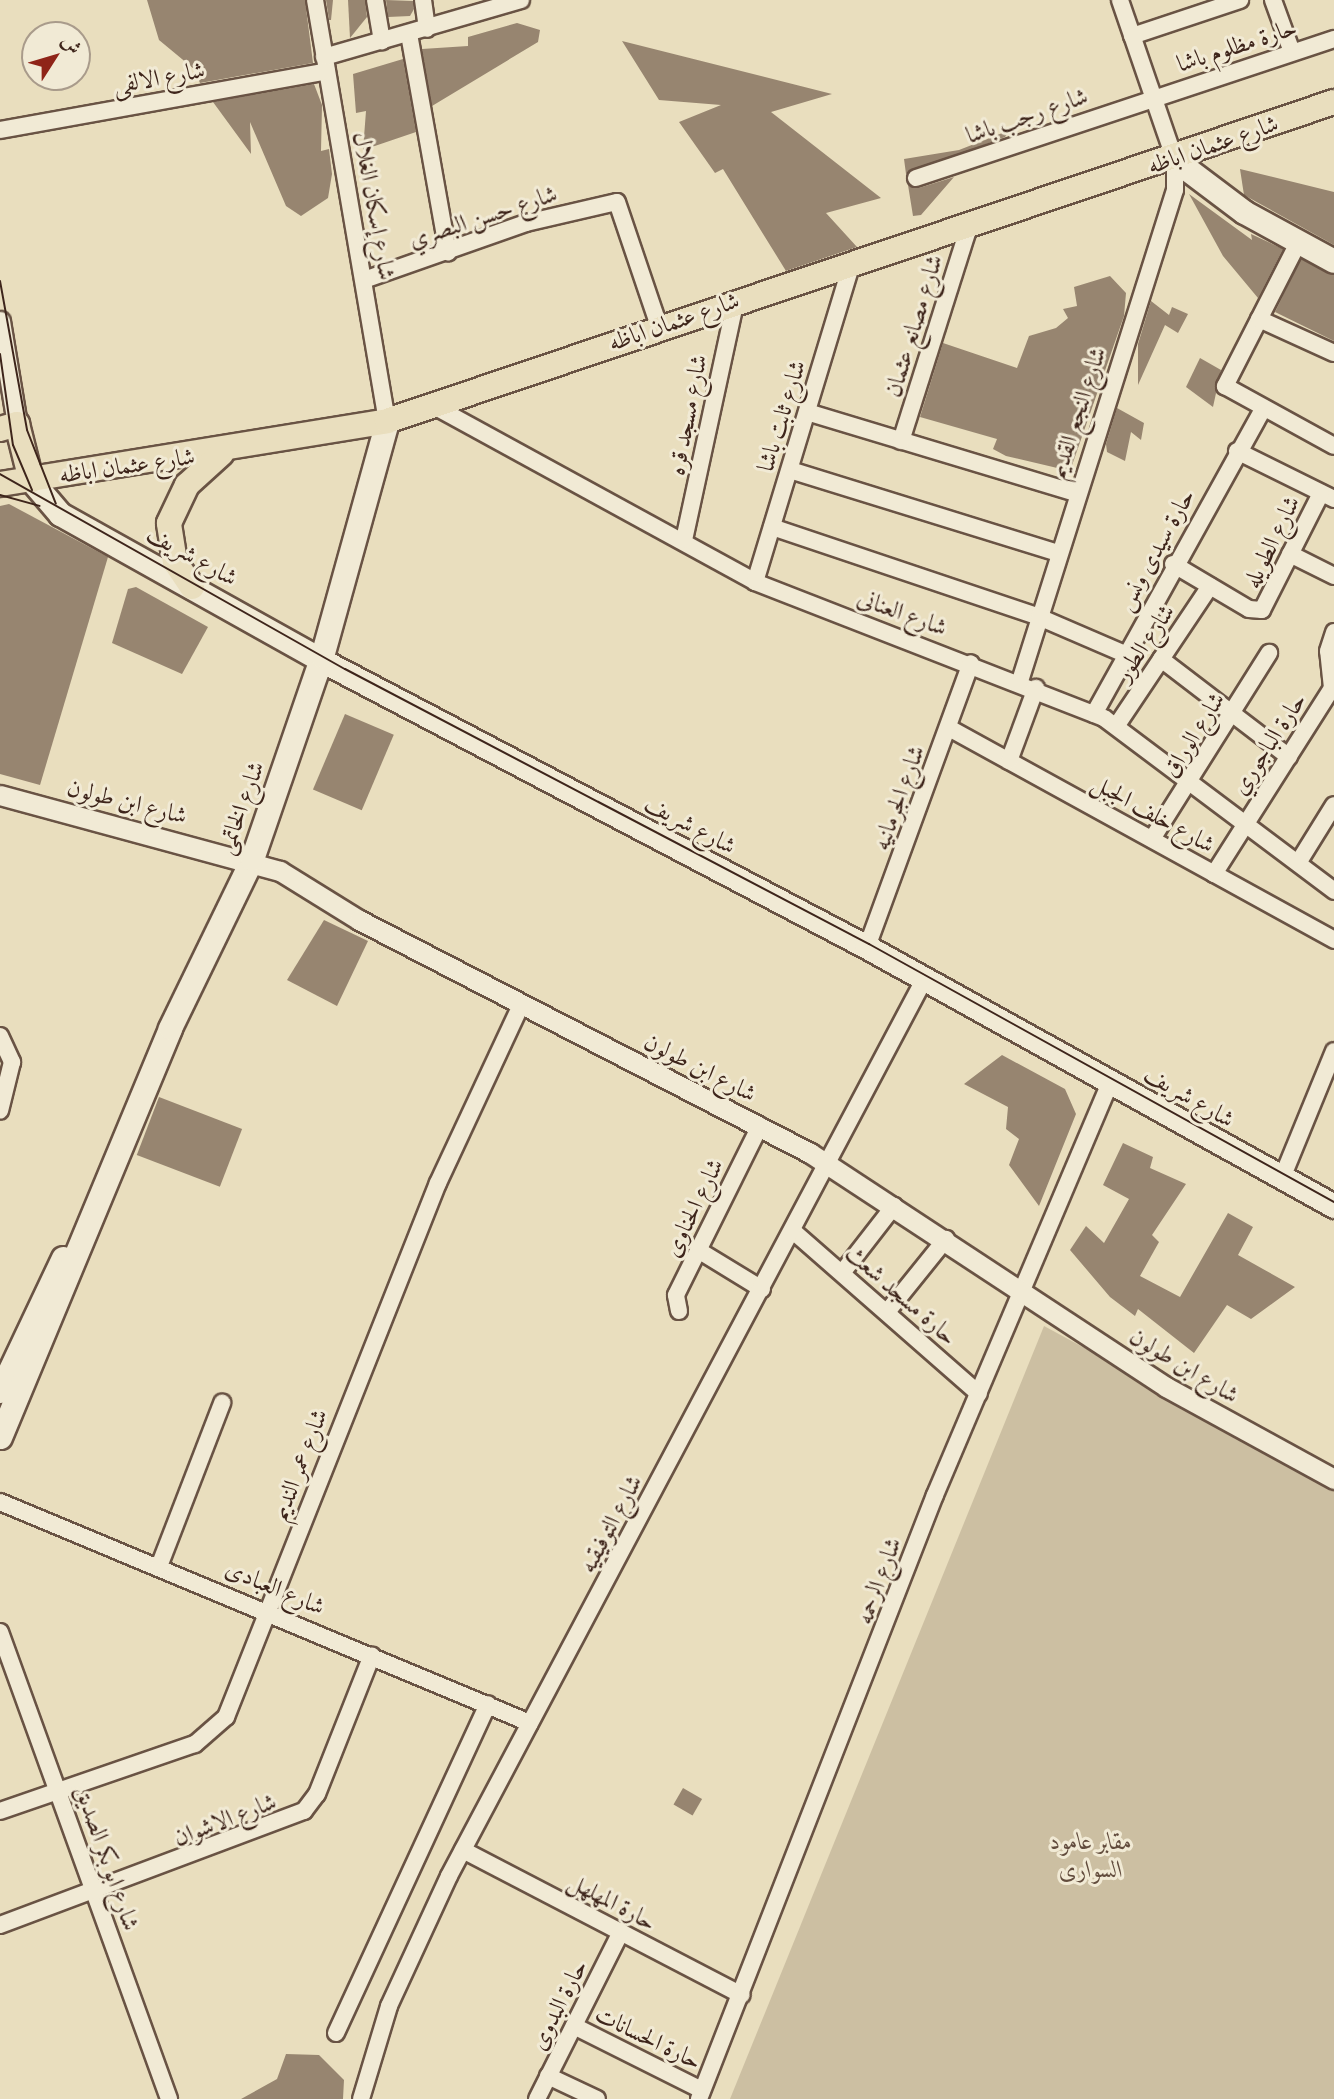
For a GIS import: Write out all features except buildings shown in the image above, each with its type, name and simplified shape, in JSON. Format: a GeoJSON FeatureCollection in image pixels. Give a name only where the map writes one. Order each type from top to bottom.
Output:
{"type":"FeatureCollection","features":[{"type":"Feature","properties":{"kind":"main road","name":"شارع عثمان اباظه"},"geometry":{"type":"LineString","coordinates":[[0,484],[223,452],[387,421],[736,300],[1175,160],[1334,103]]}},
{"type":"Feature","properties":{"kind":"main road"},"geometry":{"type":"LineString","coordinates":[[1175,160],[1196,181],[1298,243],[1334,261]]}},
{"type":"Feature","properties":{"kind":"main road","name":"شارع الخاتمى"},"geometry":{"type":"LineString","coordinates":[[0,1437],[47,1335],[99,1196],[252,859],[321,660],[387,421]]}},
{"type":"Feature","properties":{"kind":"main road"},"geometry":{"type":"LineString","coordinates":[[8,426],[31,480]]}},
{"type":"Feature","properties":{"kind":"main road"},"geometry":{"type":"LineString","coordinates":[[192,587],[175,562],[169,523],[187,485],[223,452]]}},
{"type":"Feature","properties":{"kind":"main road","name":"شارع شريف"},"geometry":{"type":"LineString","coordinates":[[31,480],[60,514],[321,660],[867,947],[1334,1206]]}},
{"type":"Feature","properties":{"kind":"main road","name":"شارع الخاتمى"},"geometry":{"type":"LineString","coordinates":[[0,1391],[85,1210],[99,1196]]}},
{"type":"Feature","properties":{"kind":"street","name":"شارع إسكان الغلال"},"geometry":{"type":"LineString","coordinates":[[315,0],[387,421]]}},
{"type":"Feature","properties":{"kind":"street"},"geometry":{"type":"LineString","coordinates":[[375,0],[382,41]]}},
{"type":"Feature","properties":{"kind":"street"},"geometry":{"type":"LineString","coordinates":[[423,0],[427,29]]}},
{"type":"Feature","properties":{"kind":"street","name":"شارع الالفى"},"geometry":{"type":"LineString","coordinates":[[0,130],[325,64],[382,41],[427,29],[481,6],[521,0]]}},
{"type":"Feature","properties":{"kind":"street"},"geometry":{"type":"LineString","coordinates":[[1120,0],[1175,160]]}},
{"type":"Feature","properties":{"kind":"street"},"geometry":{"type":"LineString","coordinates":[[1132,36],[1240,0]]}},
{"type":"Feature","properties":{"kind":"street"},"geometry":{"type":"LineString","coordinates":[[1273,0],[1292,52]]}},
{"type":"Feature","properties":{"kind":"street"},"geometry":{"type":"LineString","coordinates":[[409,34],[448,253]]}},
{"type":"Feature","properties":{"kind":"street","name":"حارة مظلوم باشا"},"geometry":{"type":"LineString","coordinates":[[1153,97],[1334,38]]}},
{"type":"Feature","properties":{"kind":"street","name":"شارع رجب باشا"},"geometry":{"type":"LineString","coordinates":[[916,178],[1153,97]]}},
{"type":"Feature","properties":{"kind":"street","name":"شارع النجع القديم"},"geometry":{"type":"LineString","coordinates":[[1020,681],[1075,493],[1175,190],[1175,160]]}},
{"type":"Feature","properties":{"kind":"street","name":"شارع حسن البصري"},"geometry":{"type":"LineString","coordinates":[[364,280],[448,253],[526,223],[617,202],[659,326]]}},
{"type":"Feature","properties":{"kind":"street","name":"شارع مصانع عثمان"},"geometry":{"type":"LineString","coordinates":[[901,441],[970,224]]}},
{"type":"Feature","properties":{"kind":"street"},"geometry":{"type":"LineString","coordinates":[[1298,243],[1225,386],[1262,411],[1334,446]]}},
{"type":"Feature","properties":{"kind":"street","name":"شارع ثابت باشا"},"geometry":{"type":"LineString","coordinates":[[755,582],[852,262]]}},
{"type":"Feature","properties":{"kind":"street","name":"شارع مسجد قره"},"geometry":{"type":"LineString","coordinates":[[684,540],[736,300]]}},
{"type":"Feature","properties":{"kind":"street"},"geometry":{"type":"LineString","coordinates":[[1259,319],[1334,354]]}},
{"type":"Feature","properties":{"kind":"street"},"geometry":{"type":"LineString","coordinates":[[0,321],[8,426]]}},
{"type":"Feature","properties":{"kind":"street","name":"شارع العنانى"},"geometry":{"type":"LineString","coordinates":[[435,406],[684,540],[755,582],[1020,681],[1117,725],[1334,891]]}},
{"type":"Feature","properties":{"kind":"street","name":"حارة سيدى ونس"},"geometry":{"type":"LineString","coordinates":[[1094,714],[1173,564],[1262,411]]}},
{"type":"Feature","properties":{"kind":"street"},"geometry":{"type":"LineString","coordinates":[[807,412],[1075,493]]}},
{"type":"Feature","properties":{"kind":"street"},"geometry":{"type":"LineString","coordinates":[[1237,451],[1328,496]]}},
{"type":"Feature","properties":{"kind":"street"},"geometry":{"type":"LineString","coordinates":[[790,470],[1058,553]]}},
{"type":"Feature","properties":{"kind":"street","name":"شارع الطويله"},"geometry":{"type":"LineString","coordinates":[[1210,586],[1249,609],[1262,610],[1290,554],[1328,496]]}},
{"type":"Feature","properties":{"kind":"street"},"geometry":{"type":"LineString","coordinates":[[772,527],[1039,617],[1125,654]]}},
{"type":"Feature","properties":{"kind":"street"},"geometry":{"type":"LineString","coordinates":[[1290,554],[1334,576]]}},
{"type":"Feature","properties":{"kind":"street"},"geometry":{"type":"LineString","coordinates":[[1173,564],[1210,586]]}},
{"type":"Feature","properties":{"kind":"street","name":"شارع الطور"},"geometry":{"type":"LineString","coordinates":[[1117,725],[1210,586]]}},
{"type":"Feature","properties":{"kind":"street","name":"حارة الباجوري"},"geometry":{"type":"LineString","coordinates":[[1214,874],[1332,688],[1328,651],[1334,632]]}},
{"type":"Feature","properties":{"kind":"street","name":"شارع الوراق"},"geometry":{"type":"LineString","coordinates":[[1152,839],[1235,716],[1269,653]]}},
{"type":"Feature","properties":{"kind":"street"},"geometry":{"type":"LineString","coordinates":[[1161,659],[1289,757]]}},
{"type":"Feature","properties":{"kind":"street","name":"شارع الجرمانيه"},"geometry":{"type":"LineString","coordinates":[[867,947],[971,663]]}},
{"type":"Feature","properties":{"kind":"street"},"geometry":{"type":"LineString","coordinates":[[1009,761],[1036,688]]}},
{"type":"Feature","properties":{"kind":"street","name":"شارع خلف الجبل"},"geometry":{"type":"LineString","coordinates":[[949,728],[1334,940]]}},
{"type":"Feature","properties":{"kind":"street","name":"شارع ابن طولون"},"geometry":{"type":"LineString","coordinates":[[0,795],[252,859],[522,1005],[760,1125],[829,1164],[1166,1387],[1334,1479]]}},
{"type":"Feature","properties":{"kind":"street"},"geometry":{"type":"LineString","coordinates":[[1298,863],[1334,805]]}},
{"type":"Feature","properties":{"kind":"street","name":"شارع التوفيقيه"},"geometry":{"type":"LineString","coordinates":[[361,2099],[389,2006],[463,1850],[829,1164],[924,980]]}},
{"type":"Feature","properties":{"kind":"street","name":"شارع عمر النديم"},"geometry":{"type":"LineString","coordinates":[[0,1811],[195,1744],[219,1727],[438,1182],[522,1005]]}},
{"type":"Feature","properties":{"kind":"street"},"geometry":{"type":"LineString","coordinates":[[0,1111],[12,1076],[4,1042]]}},
{"type":"Feature","properties":{"kind":"street"},"geometry":{"type":"LineString","coordinates":[[1282,1178],[1334,1051]]}},
{"type":"Feature","properties":{"kind":"street","name":"شارع الرحمه"},"geometry":{"type":"LineString","coordinates":[[701,2095],[979,1394],[1110,1082]]}},
{"type":"Feature","properties":{"kind":"street","name":"شارع الحناوى"},"geometry":{"type":"LineString","coordinates":[[679,1311],[674,1301],[760,1125]]}},
{"type":"Feature","properties":{"kind":"street"},"geometry":{"type":"LineString","coordinates":[[842,1273],[894,1206]]}},
{"type":"Feature","properties":{"kind":"street","name":"حارة مسجد شعث"},"geometry":{"type":"LineString","coordinates":[[793,1231],[979,1394]]}},
{"type":"Feature","properties":{"kind":"street"},"geometry":{"type":"LineString","coordinates":[[887,1312],[946,1239]]}},
{"type":"Feature","properties":{"kind":"street"},"geometry":{"type":"LineString","coordinates":[[698,1251],[762,1289]]}},
{"type":"Feature","properties":{"kind":"street"},"geometry":{"type":"LineString","coordinates":[[160,1564],[222,1403]]}},
{"type":"Feature","properties":{"kind":"street","name":"شارع العبادى"},"geometry":{"type":"LineString","coordinates":[[0,1502],[160,1564],[530,1723]]}},
{"type":"Feature","properties":{"kind":"street","name":"شارع ابو بكر الصديق"},"geometry":{"type":"LineString","coordinates":[[0,1632],[60,1790],[169,2099]]}},
{"type":"Feature","properties":{"kind":"street","name":"شارع الاشوان"},"geometry":{"type":"LineString","coordinates":[[0,1925],[95,1893],[304,1811],[317,1794],[372,1655]]}},
{"type":"Feature","properties":{"kind":"street"},"geometry":{"type":"LineString","coordinates":[[336,2032],[488,1704]]}},
{"type":"Feature","properties":{"kind":"street","name":"حارة المهلهل"},"geometry":{"type":"LineString","coordinates":[[463,1850],[741,1996]]}},
{"type":"Feature","properties":{"kind":"street","name":"حارة البدوى"},"geometry":{"type":"LineString","coordinates":[[537,2099],[621,1932]]}},
{"type":"Feature","properties":{"kind":"street","name":"حارة الحسانات"},"geometry":{"type":"LineString","coordinates":[[574,2026],[701,2095]]}},
{"type":"Feature","properties":{"kind":"street"},"geometry":{"type":"LineString","coordinates":[[548,2076],[597,2099]]}},
{"type":"Feature","properties":{"kind":"green space","name":"مقابر عامود السوارى"},"geometry":{"type":"Polygon","coordinates":[[[1044,1326],[1334,1483],[1334,2099],[730,2099],[1044,1326]]]}},
{"type":"Feature","properties":{"kind":"tram line"},"geometry":{"type":"LineString","coordinates":[[0,281],[27,430],[56,504]]}},
{"type":"Feature","properties":{"kind":"tram line"},"geometry":{"type":"LineString","coordinates":[[0,354],[13,445],[32,490]]}},
{"type":"Feature","properties":{"kind":"tram line"},"geometry":{"type":"LineString","coordinates":[[0,474],[345,669],[869,944],[1334,1202]]}},
{"type":"Feature","properties":{"kind":"tram line"},"geometry":{"type":"LineString","coordinates":[[0,495],[40,506]]}}]}
